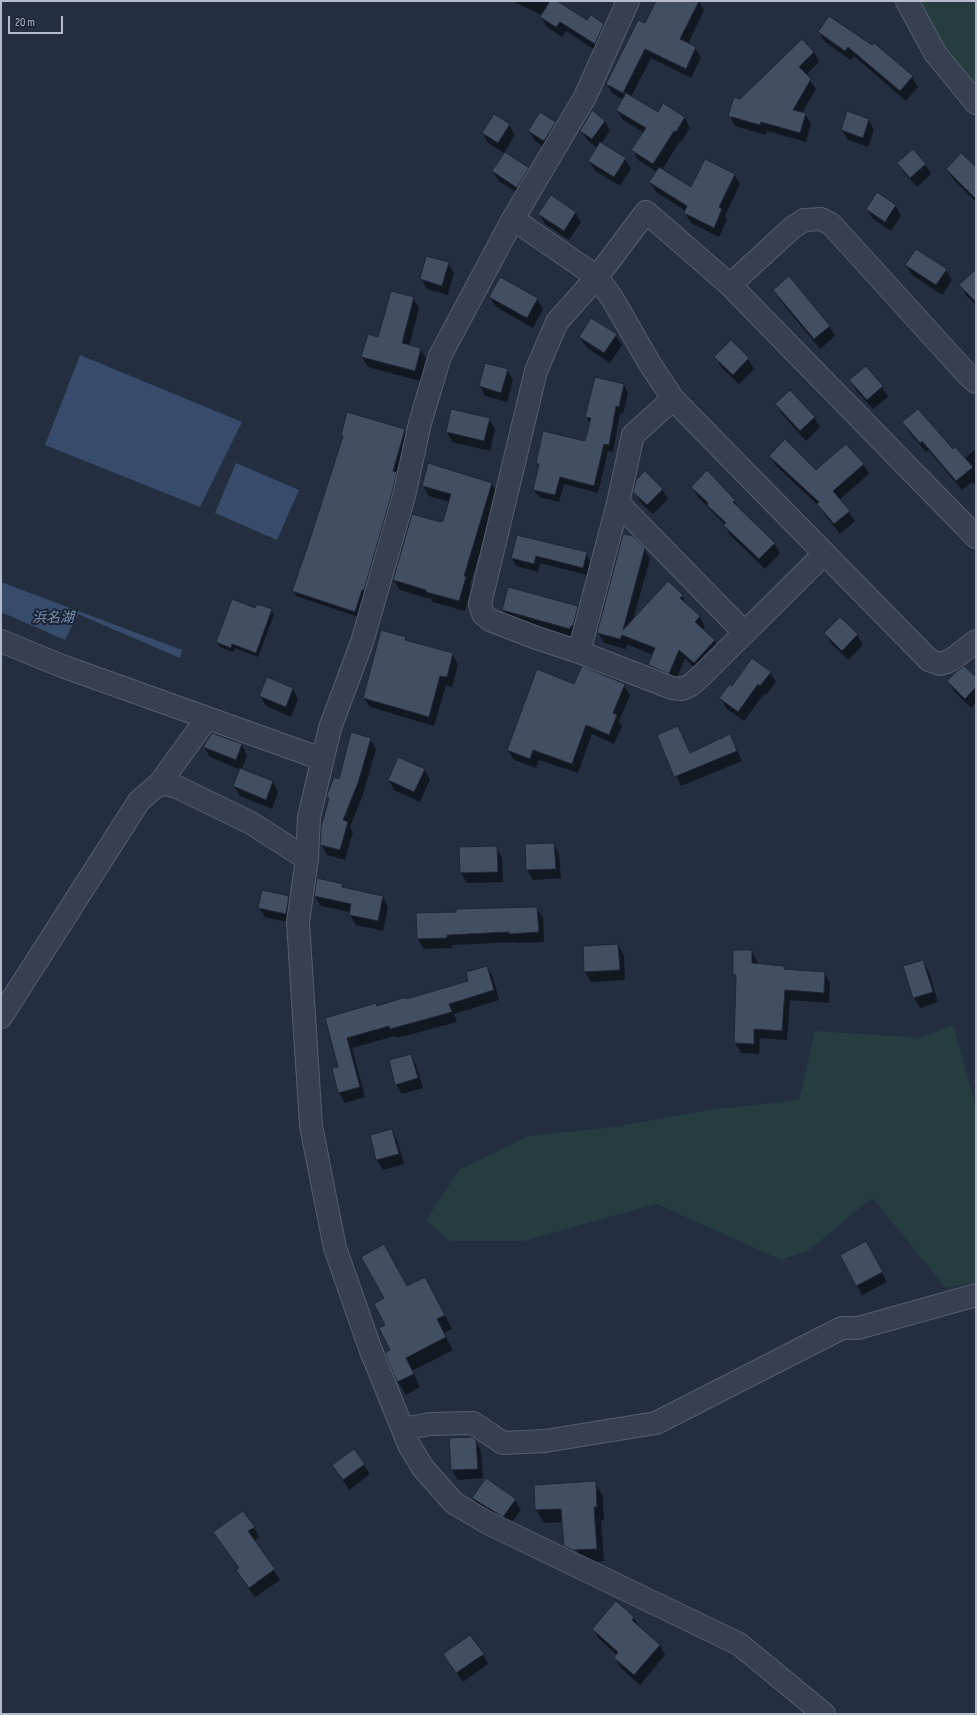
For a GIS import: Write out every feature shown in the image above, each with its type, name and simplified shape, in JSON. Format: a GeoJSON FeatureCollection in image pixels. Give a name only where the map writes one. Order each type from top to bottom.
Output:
{"type":"FeatureCollection","features":[{"type":"Feature","properties":{"kind":"street"},"geometry":{"type":"LineString","coordinates":[[628,1],[585,97],[513,219],[440,356],[420,423],[404,496],[362,642],[330,728],[310,817],[307,859],[298,922],[311,1126],[335,1248],[370,1348],[409,1445],[423,1468],[454,1503],[486,1522],[739,1644],[824,1714]]}},
{"type":"Feature","properties":{"kind":"street"},"geometry":{"type":"LineString","coordinates":[[907,1],[935,53],[976,103]]}},
{"type":"Feature","properties":{"kind":"street"},"geometry":{"type":"LineString","coordinates":[[824,554],[700,677],[691,685],[682,689],[672,688],[579,652],[534,637],[490,620],[483,614],[480,604],[536,371],[557,322],[597,277],[646,212],[730,285],[976,537]]}},
{"type":"Feature","properties":{"kind":"street"},"geometry":{"type":"LineString","coordinates":[[513,219],[597,277],[612,298],[650,364],[673,399],[929,660],[940,664],[947,662],[976,641]]}},
{"type":"Feature","properties":{"kind":"street"},"geometry":{"type":"LineString","coordinates":[[730,285],[792,228],[804,220],[821,220],[831,224],[967,374],[976,382]]}},
{"type":"Feature","properties":{"kind":"street"},"geometry":{"type":"LineString","coordinates":[[579,652],[618,503],[633,435],[673,399]]}},
{"type":"Feature","properties":{"kind":"street"},"geometry":{"type":"LineString","coordinates":[[618,503],[744,632]]}},
{"type":"Feature","properties":{"kind":"street"},"geometry":{"type":"LineString","coordinates":[[1,642],[62,666],[322,760]]}},
{"type":"Feature","properties":{"kind":"street"},"geometry":{"type":"LineString","coordinates":[[1,1017],[139,801],[160,782],[206,718]]}},
{"type":"Feature","properties":{"kind":"street"},"geometry":{"type":"LineString","coordinates":[[160,782],[177,787],[251,823],[307,859]]}},
{"type":"Feature","properties":{"kind":"street"},"geometry":{"type":"LineString","coordinates":[[403,1429],[430,1424],[473,1423],[503,1443],[545,1440],[656,1423],[842,1328],[858,1328],[976,1295]]}},
{"type":"Feature","properties":{"kind":"green space"},"geometry":{"type":"Polygon","coordinates":[[[919,1],[976,1],[976,85],[965,75],[935,38],[919,1]]]}},
{"type":"Feature","properties":{"kind":"green space"},"geometry":{"type":"Polygon","coordinates":[[[953,1025],[976,1106],[976,1282],[946,1288],[872,1198],[808,1251],[781,1260],[657,1204],[523,1241],[450,1241],[426,1220],[460,1169],[529,1136],[615,1127],[709,1110],[799,1100],[815,1031],[920,1038],[953,1025]]]}},
{"type":"Feature","properties":{"kind":"water"},"geometry":{"type":"Polygon","coordinates":[[[80,355],[242,422],[200,507],[45,445],[80,355]]]}},
{"type":"Feature","properties":{"kind":"water"},"geometry":{"type":"Polygon","coordinates":[[[236,463],[299,490],[277,540],[215,513],[236,463]]]}},
{"type":"Feature","properties":{"kind":"water","name":"浜名湖"},"geometry":{"type":"Polygon","coordinates":[[[1,582],[182,650],[180,658],[78,614],[65,640],[1,612],[1,582]]]}},
{"type":"Feature","properties":{"kind":"building"},"geometry":{"type":"Polygon","coordinates":[[[550,1],[557,1],[587,20],[591,15],[604,24],[595,44],[560,22],[556,27],[540,17],[550,1]]]}},
{"type":"Feature","properties":{"kind":"building"},"geometry":{"type":"Polygon","coordinates":[[[656,1],[699,1],[680,39],[696,47],[686,69],[645,49],[623,93],[606,84],[638,20],[645,23],[656,1]]]}},
{"type":"Feature","properties":{"kind":"building"},"geometry":{"type":"Polygon","coordinates":[[[829,16],[872,45],[874,43],[913,76],[900,91],[848,47],[845,51],[818,32],[829,16]]]}},
{"type":"Feature","properties":{"kind":"building"},"geometry":{"type":"Polygon","coordinates":[[[802,39],[814,52],[799,67],[811,79],[793,110],[806,113],[800,133],[761,122],[760,125],[728,116],[734,97],[740,99],[802,39]]]}},
{"type":"Feature","properties":{"kind":"building"},"geometry":{"type":"Polygon","coordinates":[[[626,93],[658,112],[663,103],[685,117],[676,132],[674,131],[653,164],[631,150],[646,128],[616,110],[626,93]]]}},
{"type":"Feature","properties":{"kind":"building"},"geometry":{"type":"Polygon","coordinates":[[[592,110],[605,121],[592,139],[580,131],[592,110]]]}},
{"type":"Feature","properties":{"kind":"building"},"geometry":{"type":"Polygon","coordinates":[[[847,111],[869,119],[863,138],[841,130],[847,111]]]}},
{"type":"Feature","properties":{"kind":"building"},"geometry":{"type":"Polygon","coordinates":[[[540,112],[556,122],[544,141],[528,131],[540,112]]]}},
{"type":"Feature","properties":{"kind":"building"},"geometry":{"type":"Polygon","coordinates":[[[494,114],[510,124],[498,143],[482,133],[494,114]]]}},
{"type":"Feature","properties":{"kind":"building"},"geometry":{"type":"Polygon","coordinates":[[[600,142],[626,158],[614,177],[588,161],[600,142]]]}},
{"type":"Feature","properties":{"kind":"building"},"geometry":{"type":"Polygon","coordinates":[[[913,149],[926,164],[910,178],[897,163],[913,149]]]}},
{"type":"Feature","properties":{"kind":"building"},"geometry":{"type":"Polygon","coordinates":[[[505,152],[529,168],[517,188],[492,171],[505,152]]]}},
{"type":"Feature","properties":{"kind":"building"},"geometry":{"type":"Polygon","coordinates":[[[961,153],[976,167],[976,199],[946,169],[961,153]]]}},
{"type":"Feature","properties":{"kind":"building"},"geometry":{"type":"Polygon","coordinates":[[[705,159],[735,174],[719,207],[722,209],[714,228],[684,213],[687,206],[649,182],[659,167],[691,187],[705,159]]]}},
{"type":"Feature","properties":{"kind":"building"},"geometry":{"type":"Polygon","coordinates":[[[877,192],[896,205],[885,222],[866,209],[877,192]]]}},
{"type":"Feature","properties":{"kind":"building"},"geometry":{"type":"Polygon","coordinates":[[[551,195],[576,212],[564,231],[538,214],[551,195]]]}},
{"type":"Feature","properties":{"kind":"building"},"geometry":{"type":"Polygon","coordinates":[[[916,249],[947,269],[936,285],[905,265],[916,249]]]}},
{"type":"Feature","properties":{"kind":"building"},"geometry":{"type":"Polygon","coordinates":[[[426,256],[449,262],[442,286],[420,279],[426,256]]]}},
{"type":"Feature","properties":{"kind":"building"},"geometry":{"type":"Polygon","coordinates":[[[976,269],[976,302],[959,285],[976,269]]]}},
{"type":"Feature","properties":{"kind":"building"},"geometry":{"type":"Polygon","coordinates":[[[789,276],[830,326],[814,339],[773,290],[789,276]]]}},
{"type":"Feature","properties":{"kind":"building"},"geometry":{"type":"Polygon","coordinates":[[[500,277],[538,298],[527,318],[489,297],[500,277]]]}},
{"type":"Feature","properties":{"kind":"building"},"geometry":{"type":"Polygon","coordinates":[[[391,291],[414,297],[402,343],[421,348],[415,371],[361,357],[368,334],[378,337],[391,291]]]}},
{"type":"Feature","properties":{"kind":"building"},"geometry":{"type":"Polygon","coordinates":[[[591,318],[617,334],[604,353],[579,337],[591,318]]]}},
{"type":"Feature","properties":{"kind":"building"},"geometry":{"type":"Polygon","coordinates":[[[731,340],[749,358],[733,375],[714,357],[731,340]]]}},
{"type":"Feature","properties":{"kind":"building"},"geometry":{"type":"Polygon","coordinates":[[[485,363],[508,369],[501,393],[479,386],[485,363]]]}},
{"type":"Feature","properties":{"kind":"building"},"geometry":{"type":"Polygon","coordinates":[[[866,366],[883,386],[867,400],[849,380],[866,366]]]}},
{"type":"Feature","properties":{"kind":"building"},"geometry":{"type":"Polygon","coordinates":[[[595,377],[624,384],[619,407],[616,406],[609,445],[604,444],[594,486],[560,477],[555,495],[533,490],[539,464],[536,463],[543,431],[585,441],[591,418],[585,417],[595,377]]]}},
{"type":"Feature","properties":{"kind":"building"},"geometry":{"type":"Polygon","coordinates":[[[790,390],[815,417],[800,431],[775,404],[790,390]]]}},
{"type":"Feature","properties":{"kind":"building"},"geometry":{"type":"Polygon","coordinates":[[[451,409],[490,418],[484,441],[446,432],[451,409]]]}},
{"type":"Feature","properties":{"kind":"building"},"geometry":{"type":"Polygon","coordinates":[[[918,409],[953,449],[955,447],[973,467],[956,481],[922,441],[920,443],[902,422],[918,409]]]}},
{"type":"Feature","properties":{"kind":"building"},"geometry":{"type":"Polygon","coordinates":[[[347,412],[405,429],[393,471],[397,472],[392,493],[364,590],[362,590],[355,612],[292,591],[343,436],[341,435],[347,412]]]}},
{"type":"Feature","properties":{"kind":"building"},"geometry":{"type":"Polygon","coordinates":[[[785,439],[816,470],[846,444],[864,464],[833,491],[850,511],[834,524],[817,504],[819,502],[769,456],[785,439]]]}},
{"type":"Feature","properties":{"kind":"building"},"geometry":{"type":"Polygon","coordinates":[[[428,463],[492,483],[464,576],[466,577],[459,601],[426,592],[426,590],[393,580],[412,514],[441,522],[443,521],[451,494],[422,486],[428,463]]]}},
{"type":"Feature","properties":{"kind":"building"},"geometry":{"type":"Polygon","coordinates":[[[707,470],[735,500],[733,502],[775,543],[759,559],[723,525],[726,523],[691,487],[707,470]]]}},
{"type":"Feature","properties":{"kind":"building"},"geometry":{"type":"Polygon","coordinates":[[[645,471],[663,489],[647,505],[633,492],[636,480],[645,471]]]}},
{"type":"Feature","properties":{"kind":"building"},"geometry":{"type":"Polygon","coordinates":[[[623,534],[633,536],[645,548],[623,630],[668,581],[683,595],[680,598],[700,616],[695,622],[715,640],[694,663],[679,650],[669,674],[648,665],[655,648],[622,635],[620,639],[597,633],[623,534]]]}},
{"type":"Feature","properties":{"kind":"building"},"geometry":{"type":"Polygon","coordinates":[[[517,535],[587,552],[583,568],[536,556],[534,564],[511,558],[517,535]]]}},
{"type":"Feature","properties":{"kind":"building"},"geometry":{"type":"Polygon","coordinates":[[[508,587],[578,606],[573,626],[571,626],[570,629],[502,610],[508,587]]]}},
{"type":"Feature","properties":{"kind":"building"},"geometry":{"type":"Polygon","coordinates":[[[232,599],[255,608],[257,604],[272,609],[256,653],[232,644],[231,648],[216,642],[232,599]]]}},
{"type":"Feature","properties":{"kind":"building"},"geometry":{"type":"Polygon","coordinates":[[[840,617],[858,634],[842,651],[824,633],[840,617]]]}},
{"type":"Feature","properties":{"kind":"building"},"geometry":{"type":"Polygon","coordinates":[[[381,630],[406,637],[405,640],[453,653],[447,677],[440,676],[429,717],[363,698],[381,630]]]}},
{"type":"Feature","properties":{"kind":"building"},"geometry":{"type":"Polygon","coordinates":[[[752,658],[771,672],[760,686],[758,684],[738,712],[719,698],[730,684],[732,686],[752,658]]]}},
{"type":"Feature","properties":{"kind":"building"},"geometry":{"type":"Polygon","coordinates":[[[582,666],[625,684],[613,713],[617,715],[609,735],[586,725],[572,764],[533,750],[530,759],[507,750],[537,669],[574,684],[582,666]]]}},
{"type":"Feature","properties":{"kind":"building"},"geometry":{"type":"Polygon","coordinates":[[[964,666],[976,677],[976,687],[965,699],[947,681],[964,666]]]}},
{"type":"Feature","properties":{"kind":"building"},"geometry":{"type":"Polygon","coordinates":[[[267,677],[293,688],[286,707],[259,696],[267,677]]]}},
{"type":"Feature","properties":{"kind":"building"},"geometry":{"type":"Polygon","coordinates":[[[678,726],[690,753],[730,734],[737,751],[674,777],[657,735],[678,726]]]}},
{"type":"Feature","properties":{"kind":"building"},"geometry":{"type":"Polygon","coordinates":[[[351,732],[371,738],[358,783],[343,820],[348,822],[340,850],[320,845],[321,827],[329,798],[326,797],[334,777],[339,779],[351,732]]]}},
{"type":"Feature","properties":{"kind":"building"},"geometry":{"type":"Polygon","coordinates":[[[212,733],[242,744],[236,760],[203,747],[212,733]]]}},
{"type":"Feature","properties":{"kind":"building"},"geometry":{"type":"Polygon","coordinates":[[[398,757],[425,769],[414,792],[388,780],[398,757]]]}},
{"type":"Feature","properties":{"kind":"building"},"geometry":{"type":"Polygon","coordinates":[[[240,768],[273,781],[266,800],[233,786],[240,768]]]}},
{"type":"Feature","properties":{"kind":"building"},"geometry":{"type":"Polygon","coordinates":[[[554,843],[556,869],[526,870],[525,844],[554,843]]]}},
{"type":"Feature","properties":{"kind":"building"},"geometry":{"type":"Polygon","coordinates":[[[497,846],[498,872],[460,873],[459,847],[497,846]]]}},
{"type":"Feature","properties":{"kind":"building"},"geometry":{"type":"Polygon","coordinates":[[[317,878],[343,884],[342,887],[383,896],[378,921],[349,915],[351,904],[314,896],[317,878]]]}},
{"type":"Feature","properties":{"kind":"building"},"geometry":{"type":"Polygon","coordinates":[[[262,890],[289,896],[286,914],[258,908],[262,890]]]}},
{"type":"Feature","properties":{"kind":"building"},"geometry":{"type":"Polygon","coordinates":[[[537,907],[539,932],[447,935],[447,938],[417,939],[416,913],[456,912],[456,909],[537,907]]]}},
{"type":"Feature","properties":{"kind":"building"},"geometry":{"type":"Polygon","coordinates":[[[618,944],[620,970],[584,972],[583,946],[618,944]]]}},
{"type":"Feature","properties":{"kind":"building"},"geometry":{"type":"Polygon","coordinates":[[[733,950],[752,950],[752,963],[784,966],[784,969],[825,972],[824,993],[785,990],[782,1031],[754,1029],[754,1044],[734,1043],[736,975],[733,975],[733,950]]]}},
{"type":"Feature","properties":{"kind":"building"},"geometry":{"type":"Polygon","coordinates":[[[923,960],[933,992],[913,998],[903,966],[923,960]]]}},
{"type":"Feature","properties":{"kind":"building"},"geometry":{"type":"Polygon","coordinates":[[[487,966],[494,990],[449,1004],[452,1012],[390,1029],[389,1026],[347,1038],[360,1087],[338,1093],[332,1068],[338,1067],[325,1018],[376,1003],[377,1006],[406,997],[406,999],[468,981],[466,972],[487,966]]]}},
{"type":"Feature","properties":{"kind":"building"},"geometry":{"type":"Polygon","coordinates":[[[411,1054],[418,1078],[395,1085],[389,1060],[411,1054]]]}},
{"type":"Feature","properties":{"kind":"building"},"geometry":{"type":"Polygon","coordinates":[[[392,1129],[399,1154],[376,1160],[370,1135],[392,1129]]]}},
{"type":"Feature","properties":{"kind":"building"},"geometry":{"type":"Polygon","coordinates":[[[866,1241],[883,1272],[856,1286],[840,1255],[866,1241]]]}},
{"type":"Feature","properties":{"kind":"building"},"geometry":{"type":"Polygon","coordinates":[[[384,1244],[407,1286],[425,1277],[445,1315],[437,1319],[446,1337],[406,1358],[414,1374],[397,1382],[385,1353],[390,1350],[379,1328],[385,1325],[374,1304],[384,1298],[361,1257],[384,1244]]]}},
{"type":"Feature","properties":{"kind":"building"},"geometry":{"type":"Polygon","coordinates":[[[472,1437],[476,1440],[478,1469],[451,1470],[449,1438],[472,1437]]]}},
{"type":"Feature","properties":{"kind":"building"},"geometry":{"type":"Polygon","coordinates":[[[354,1449],[365,1464],[343,1480],[332,1465],[354,1449]]]}},
{"type":"Feature","properties":{"kind":"building"},"geometry":{"type":"Polygon","coordinates":[[[486,1478],[516,1499],[503,1517],[472,1498],[486,1478]]]}},
{"type":"Feature","properties":{"kind":"building"},"geometry":{"type":"Polygon","coordinates":[[[596,1481],[597,1507],[594,1507],[597,1549],[573,1550],[564,1546],[561,1509],[535,1510],[534,1485],[596,1481]]]}},
{"type":"Feature","properties":{"kind":"building"},"geometry":{"type":"Polygon","coordinates":[[[243,1511],[255,1527],[248,1531],[275,1569],[249,1588],[236,1570],[239,1568],[213,1532],[243,1511]]]}},
{"type":"Feature","properties":{"kind":"building"},"geometry":{"type":"Polygon","coordinates":[[[616,1601],[634,1617],[632,1620],[660,1645],[634,1675],[614,1658],[618,1652],[592,1629],[616,1601]]]}},
{"type":"Feature","properties":{"kind":"building"},"geometry":{"type":"Polygon","coordinates":[[[470,1635],[484,1654],[456,1673],[443,1654],[470,1635]]]}}]}
